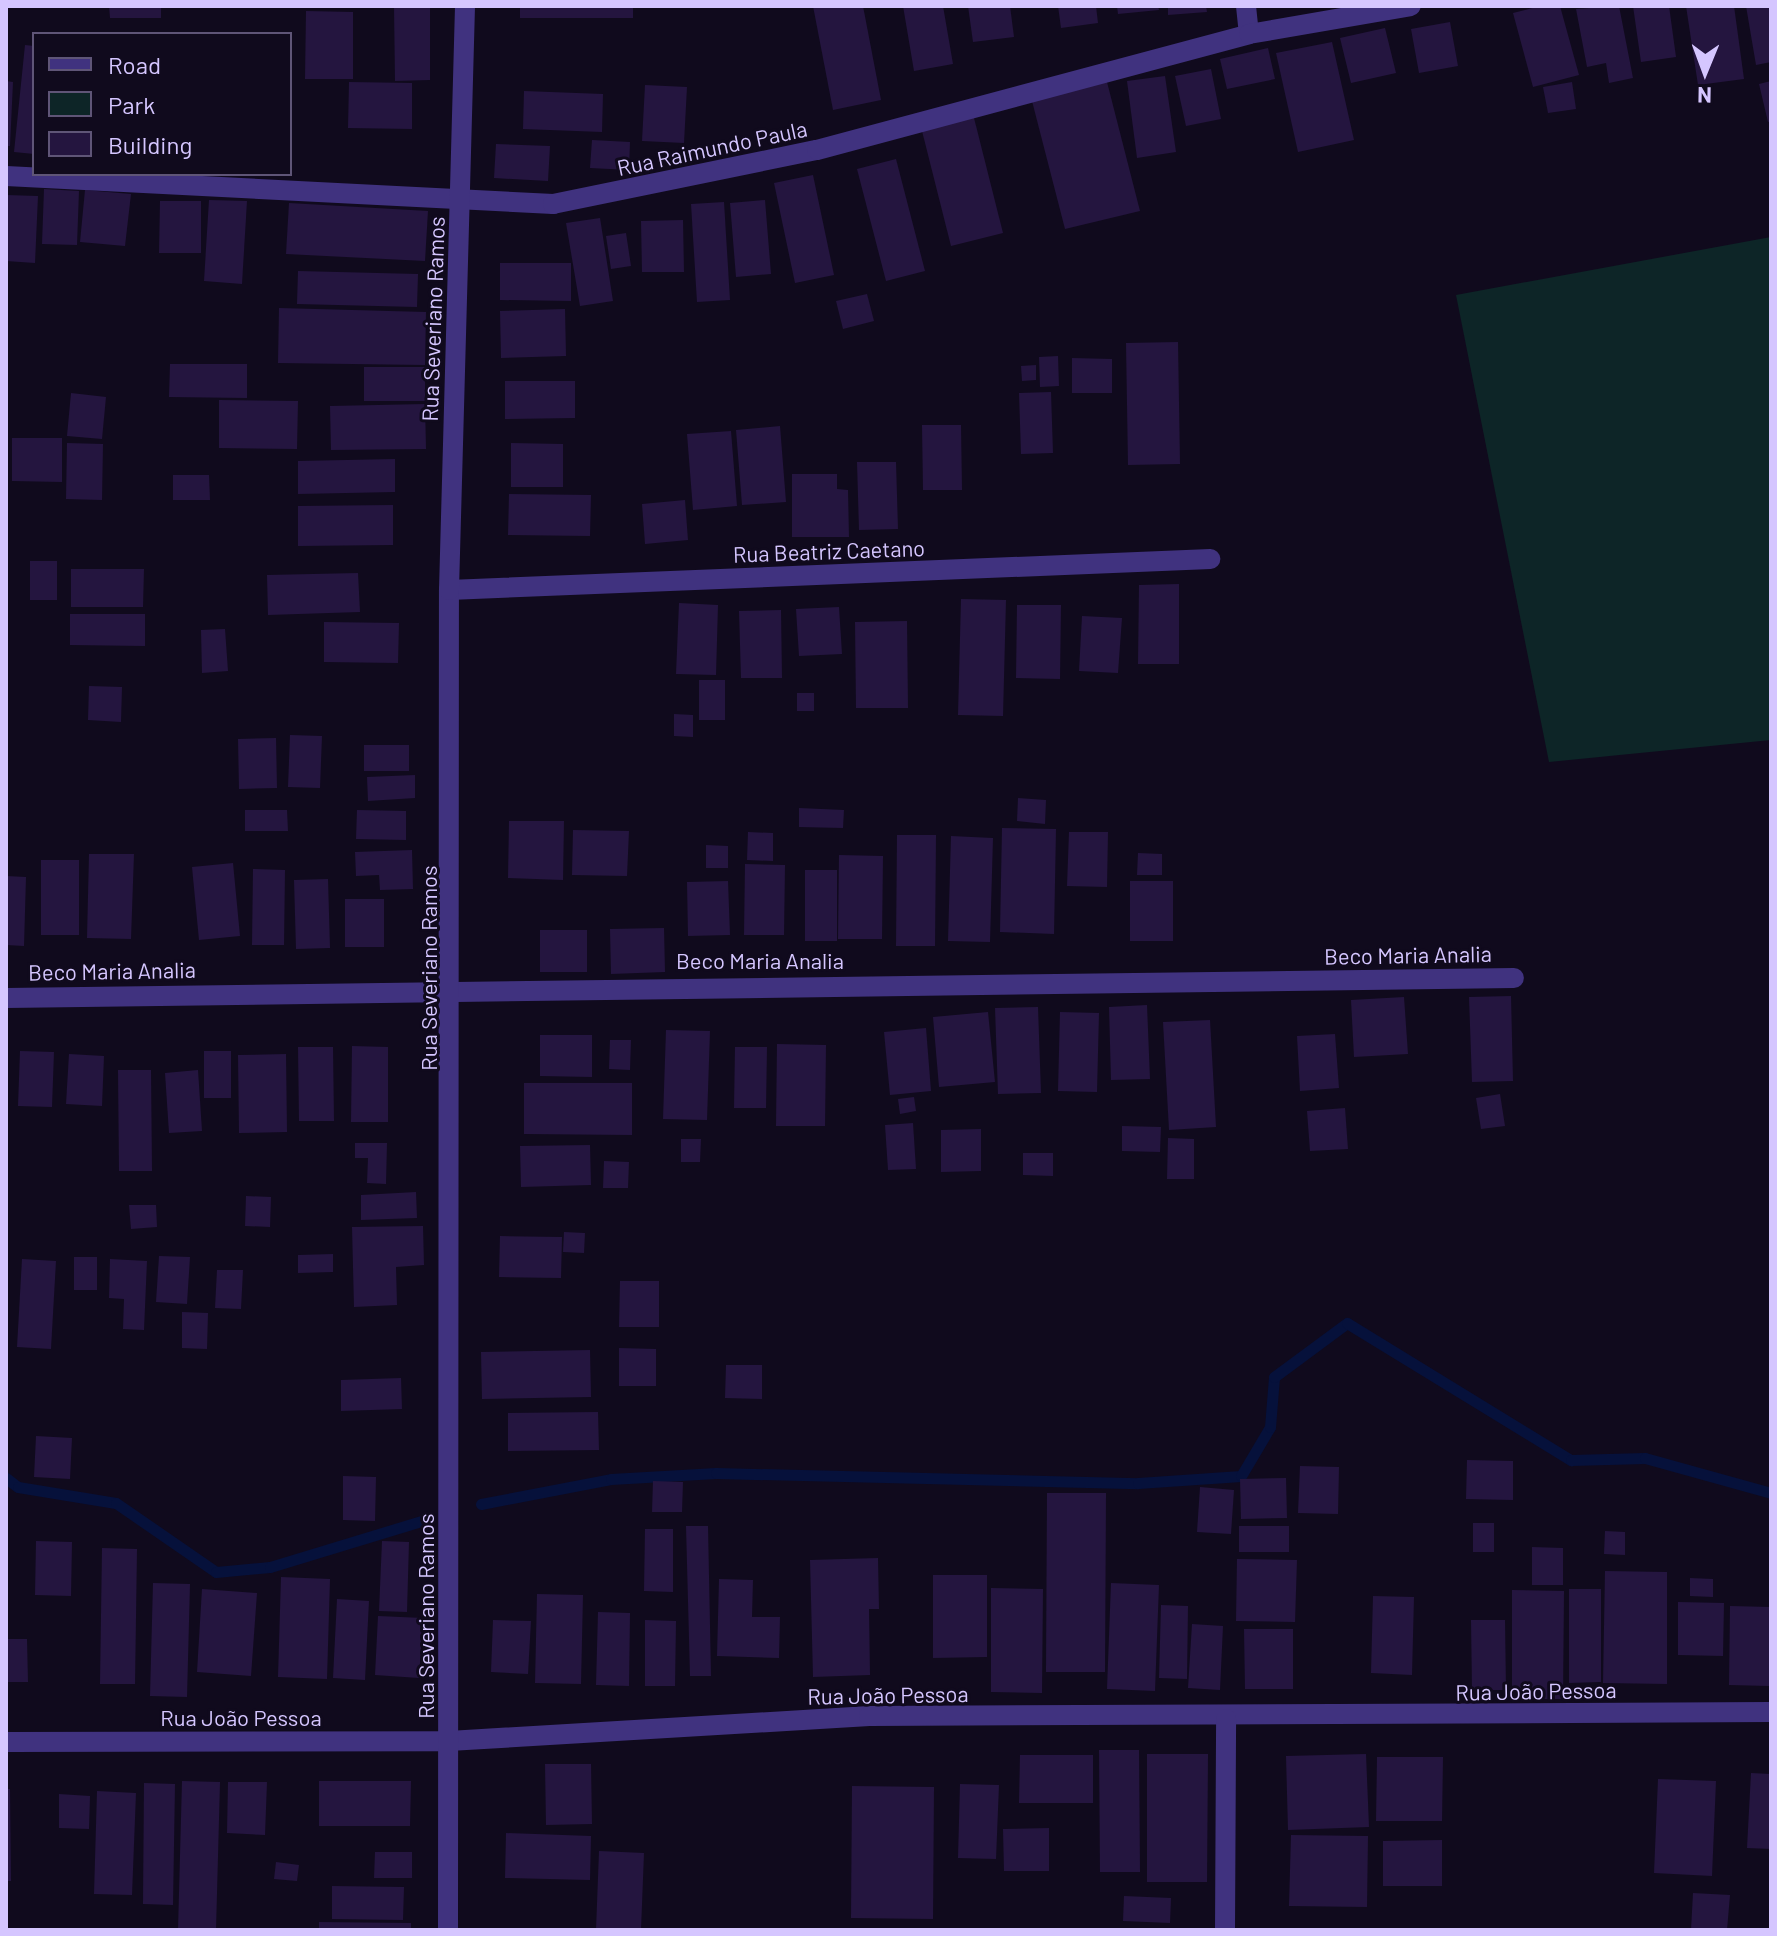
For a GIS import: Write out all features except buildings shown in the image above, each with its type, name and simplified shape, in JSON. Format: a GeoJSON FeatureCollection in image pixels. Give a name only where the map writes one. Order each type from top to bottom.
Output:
{"type":"FeatureCollection","features":[{"type":"Feature","properties":{"kind":"street","name":"Rua Severiano Ramos"},"geometry":{"type":"LineString","coordinates":[[448,1930],[454,988],[449,590],[465,6]]}},
{"type":"Feature","properties":{"kind":"street"},"geometry":{"type":"LineString","coordinates":[[1246,6],[1249,34]]}},
{"type":"Feature","properties":{"kind":"street","name":"Rua Raimundo Paula"},"geometry":{"type":"LineString","coordinates":[[6,176],[553,204],[628,193],[817,150],[1249,34],[1411,6]]}},
{"type":"Feature","properties":{"kind":"street","name":"Rua Beatriz Caetano"},"geometry":{"type":"LineString","coordinates":[[449,590],[1210,559]]}},
{"type":"Feature","properties":{"kind":"street","name":"Beco Maria Analia"},"geometry":{"type":"LineString","coordinates":[[6,998],[454,988],[1514,978]]}},
{"type":"Feature","properties":{"kind":"street","name":"Rua João Pessoa"},"geometry":{"type":"LineString","coordinates":[[6,1742],[449,1741],[869,1716],[1226,1719],[1771,1712]]}},
{"type":"Feature","properties":{"kind":"street"},"geometry":{"type":"LineString","coordinates":[[1225,1930],[1226,1719]]}},
{"type":"Feature","properties":{"kind":"green space"},"geometry":{"type":"Polygon","coordinates":[[[1771,237],[1771,740],[1549,762],[1456,295],[1771,237]]]}},
{"type":"Feature","properties":{"kind":"waterway"},"geometry":{"type":"LineString","coordinates":[[481,1504],[611,1479],[716,1473],[1138,1483],[1241,1476],[1270,1427],[1274,1377],[1347,1323],[1571,1460],[1645,1458],[1771,1493]]}},
{"type":"Feature","properties":{"kind":"waterway"},"geometry":{"type":"LineString","coordinates":[[6,1478],[18,1487],[116,1503],[216,1572],[270,1567],[428,1519]]}}]}
